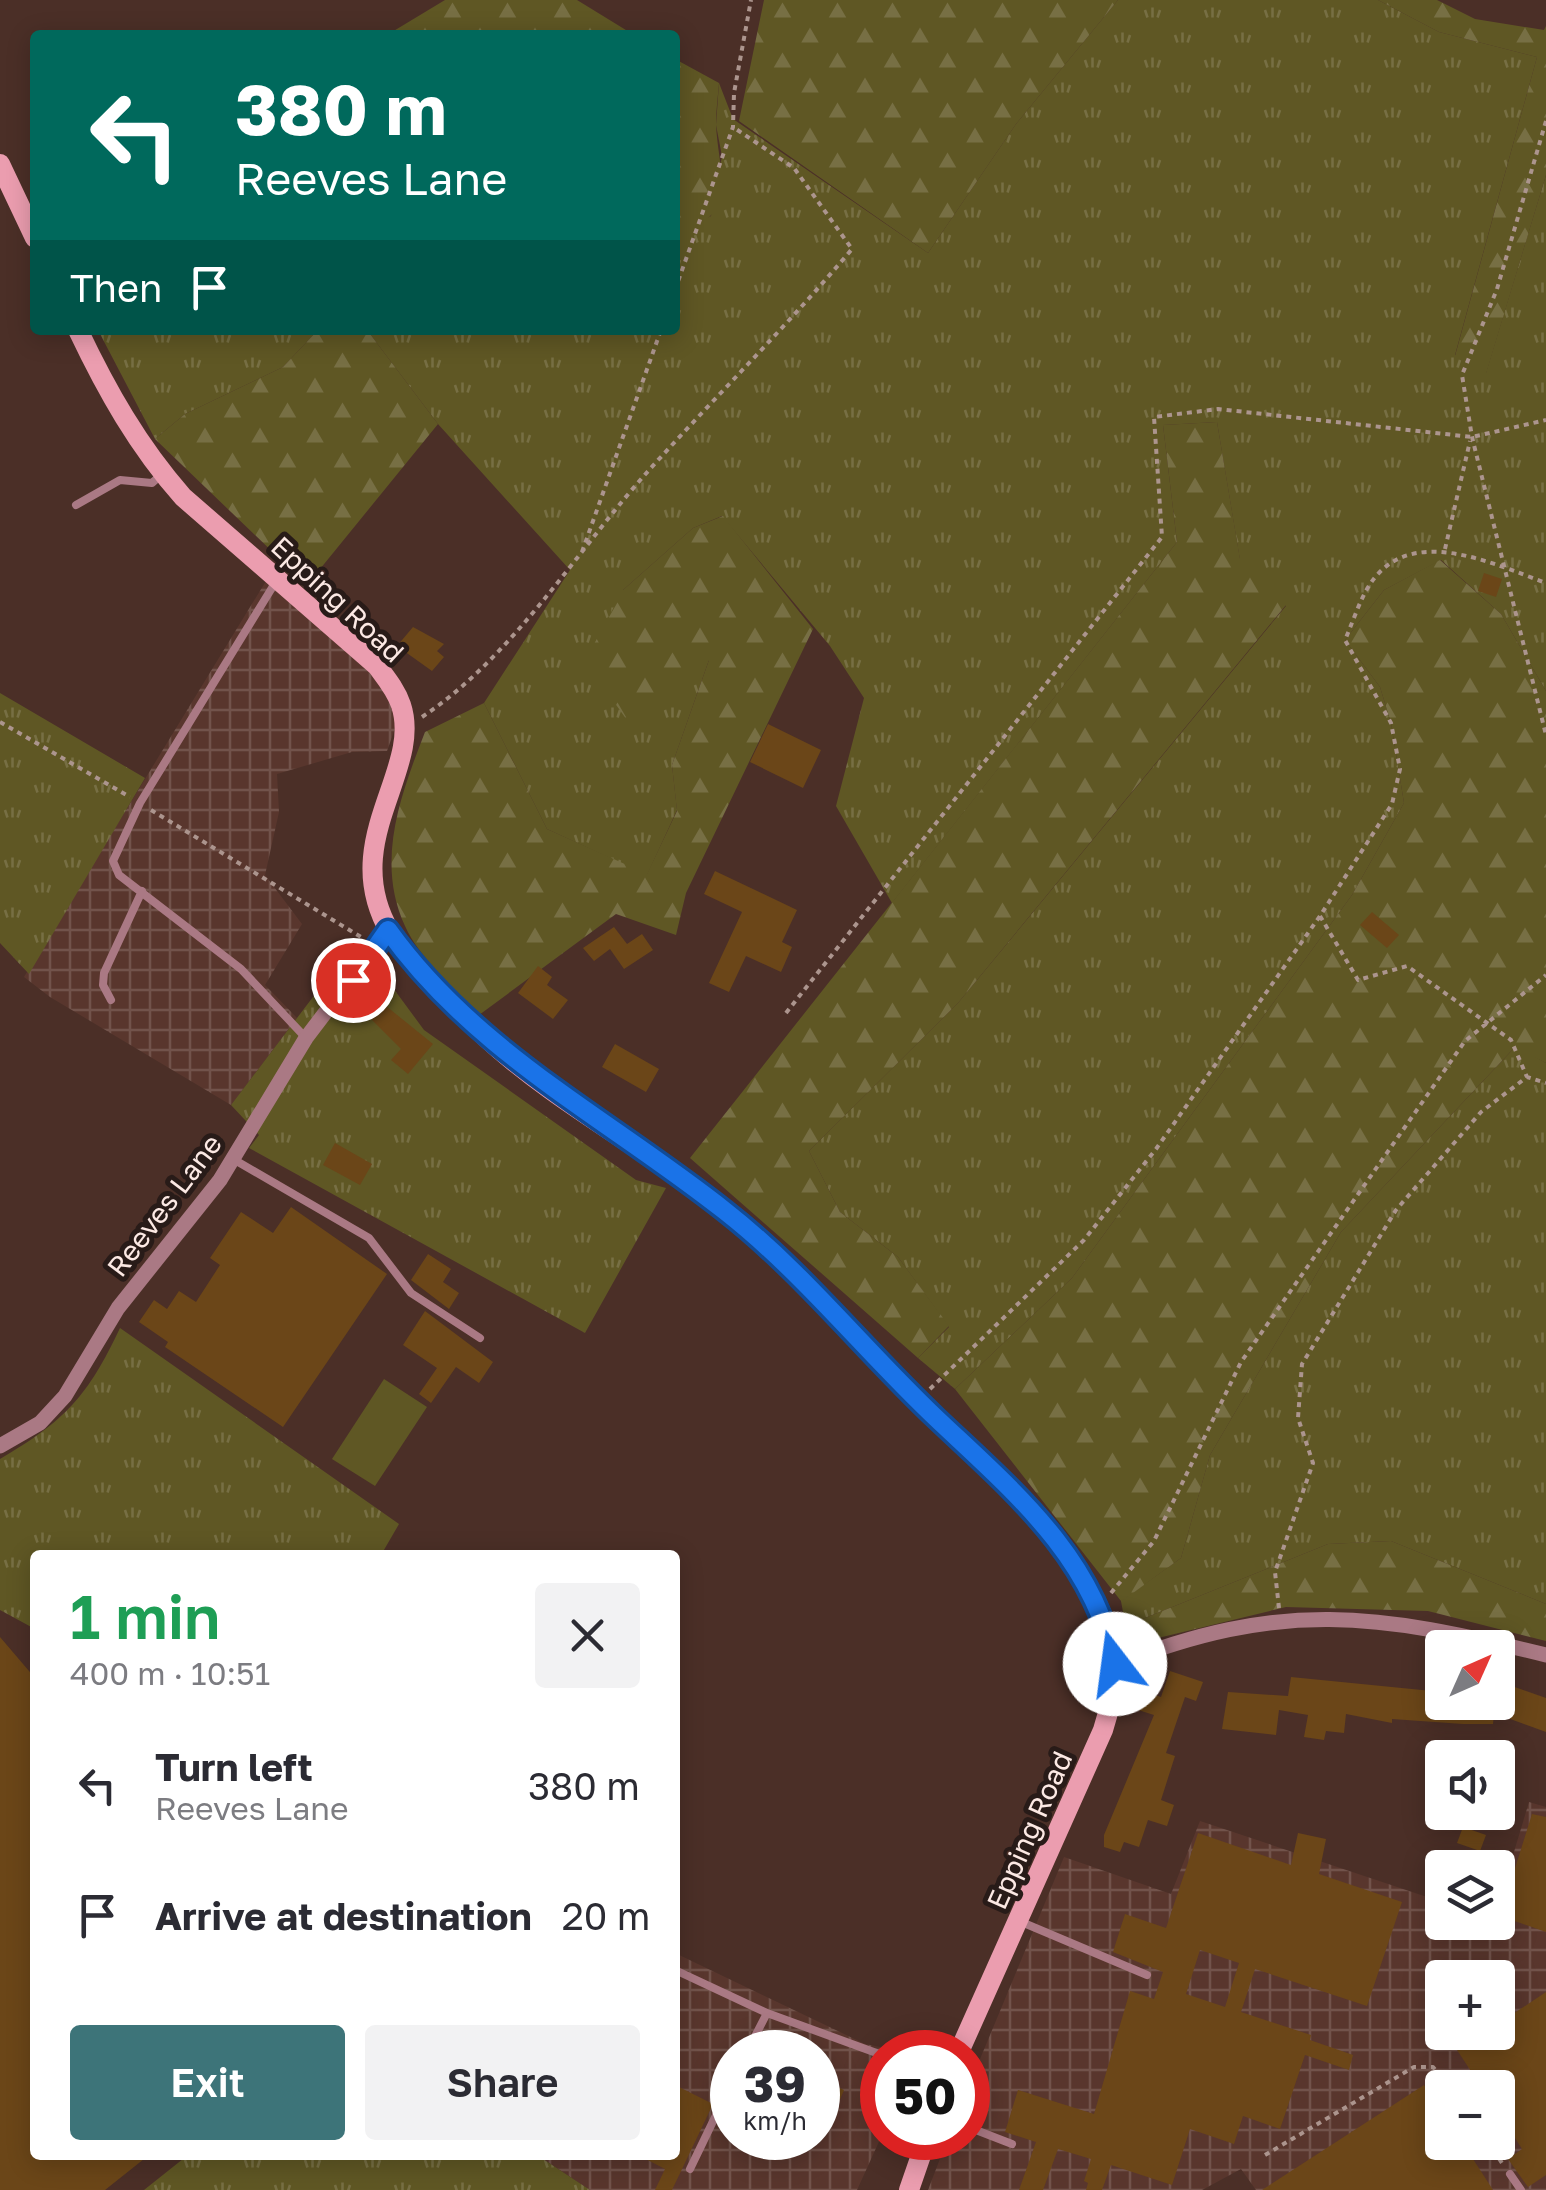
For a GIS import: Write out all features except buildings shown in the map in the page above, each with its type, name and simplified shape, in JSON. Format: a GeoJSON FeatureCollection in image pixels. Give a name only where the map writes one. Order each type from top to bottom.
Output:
{"type":"FeatureCollection","features":[{"type":"Feature","properties":{"kind":"main road"},"geometry":{"type":"LineString","coordinates":[[0,164],[30,227]]}},
{"type":"Feature","properties":{"kind":"main road","name":"Epping Road"},"geometry":{"type":"LineString","coordinates":[[81,335],[133,436],[162,474],[378,666],[402,707],[404,730],[373,842],[372,872],[382,938],[418,968],[484,1036],[544,1084],[728,1213],[812,1288],[918,1401],[1030,1508],[1067,1550],[1098,1608],[1115,1664],[1114,1696],[1103,1730],[969,2030]]}},
{"type":"Feature","properties":{"kind":"main road"},"geometry":{"type":"LineString","coordinates":[[908,2190],[919,2160]]}},
{"type":"Feature","properties":{"kind":"street","name":"Reeves Lane"},"geometry":{"type":"LineString","coordinates":[[0,1446],[40,1424],[65,1396],[118,1308],[186,1226],[233,1158],[306,1038],[382,938]]}},
{"type":"Feature","properties":{"kind":"street"},"geometry":{"type":"LineString","coordinates":[[1115,1664],[1192,1638],[1280,1618],[1334,1617],[1402,1624],[1546,1655]]}},
{"type":"Feature","properties":{"kind":"lane"},"geometry":{"type":"LineString","coordinates":[[76,505],[120,480],[152,483],[162,474]]}},
{"type":"Feature","properties":{"kind":"lane"},"geometry":{"type":"LineString","coordinates":[[278,580],[140,803],[113,861],[120,875],[241,969],[306,1038]]}},
{"type":"Feature","properties":{"kind":"lane"},"geometry":{"type":"LineString","coordinates":[[111,1000],[103,985],[104,973],[142,891]]}},
{"type":"Feature","properties":{"kind":"lane"},"geometry":{"type":"LineString","coordinates":[[233,1158],[369,1238],[412,1293],[480,1338]]}},
{"type":"Feature","properties":{"kind":"lane"},"geometry":{"type":"LineString","coordinates":[[1019,1920],[1147,1974]]}},
{"type":"Feature","properties":{"kind":"lane"},"geometry":{"type":"LineString","coordinates":[[680,1972],[767,2013],[860,2048]]}},
{"type":"Feature","properties":{"kind":"lane"},"geometry":{"type":"LineString","coordinates":[[758,2030],[767,2013]]}},
{"type":"Feature","properties":{"kind":"lane"},"geometry":{"type":"LineString","coordinates":[[690,2169],[710,2128]]}},
{"type":"Feature","properties":{"kind":"lane"},"geometry":{"type":"LineString","coordinates":[[990,2136],[1012,2144]]}},
{"type":"Feature","properties":{"kind":"lane"},"geometry":{"type":"LineString","coordinates":[[1510,2174],[1521,2190]]}},
{"type":"Feature","properties":{"kind":"path"},"geometry":{"type":"LineString","coordinates":[[680,276],[733,127],[734,93],[751,0]]}},
{"type":"Feature","properties":{"kind":"path"},"geometry":{"type":"LineString","coordinates":[[1546,121],[1496,289],[1462,376],[1472,436],[1546,735]]}},
{"type":"Feature","properties":{"kind":"path"},"geometry":{"type":"LineString","coordinates":[[404,730],[464,683],[580,558],[649,470],[734,382],[852,249],[794,168],[733,127]]}},
{"type":"Feature","properties":{"kind":"path"},"geometry":{"type":"LineString","coordinates":[[580,558],[659,335]]}},
{"type":"Feature","properties":{"kind":"path"},"geometry":{"type":"LineString","coordinates":[[786,1013],[1162,538],[1154,416],[1218,409],[1472,436],[1546,420]]}},
{"type":"Feature","properties":{"kind":"path"},"geometry":{"type":"LineString","coordinates":[[1444,549],[1472,436]]}},
{"type":"Feature","properties":{"kind":"path"},"geometry":{"type":"LineString","coordinates":[[918,1401],[1084,1240],[1156,1148],[1320,916],[1392,804],[1400,769],[1391,723],[1345,640],[1369,586],[1401,556],[1444,549],[1546,583]]}},
{"type":"Feature","properties":{"kind":"path"},"geometry":{"type":"LineString","coordinates":[[0,722],[382,938]]}},
{"type":"Feature","properties":{"kind":"path"},"geometry":{"type":"LineString","coordinates":[[1320,916],[1358,980],[1407,966],[1510,1040],[1526,1077]]}},
{"type":"Feature","properties":{"kind":"path"},"geometry":{"type":"LineString","coordinates":[[1098,1608],[1154,1541],[1241,1362],[1465,1041],[1546,974]]}},
{"type":"Feature","properties":{"kind":"path"},"geometry":{"type":"LineString","coordinates":[[1526,1077],[1546,1082]]}},
{"type":"Feature","properties":{"kind":"path"},"geometry":{"type":"LineString","coordinates":[[1280,1618],[1275,1572],[1314,1464],[1298,1418],[1302,1364],[1396,1210],[1480,1112],[1526,1077]]}},
{"type":"Feature","properties":{"kind":"path"},"geometry":{"type":"LineString","coordinates":[[1265,2155],[1414,2067],[1433,2066],[1436,2070]]}},
{"type":"Feature","properties":{"kind":"path"},"geometry":{"type":"LineString","coordinates":[[1500,2160],[1510,2174]]}},
{"type":"Feature","properties":{"kind":"shaded area"},"geometry":{"type":"Polygon","coordinates":[[[266,581],[374,674],[392,699],[397,723],[387,751],[352,752],[277,774],[279,812],[265,875],[302,924],[265,985],[297,1018],[231,1105],[50,997],[24,977],[266,581]]]}},
{"type":"Feature","properties":{"kind":"shaded area"},"geometry":{"type":"Polygon","coordinates":[[[1529,1802],[1546,1807],[1546,2190],[1256,2190],[1241,2169],[1202,2190],[928,2190],[940,2160],[990,2160],[990,2035],[1064,1857],[1171,1894],[1200,1821],[1425,1896],[1425,1940],[1515,1940],[1515,1850],[1529,1802]]]}},
{"type":"Feature","properties":{"kind":"shaded area"},"geometry":{"type":"Polygon","coordinates":[[[680,1955],[836,2030],[710,2030],[710,2160],[840,2160],[840,2032],[860,2042],[860,2160],[871,2160],[857,2190],[590,2190],[545,2160],[680,2160],[680,1955]]]}},
{"type":"Feature","properties":{"kind":"green space"},"geometry":{"type":"Polygon","coordinates":[[[445,0],[577,0],[626,30],[395,30],[445,0]]]}},
{"type":"Feature","properties":{"kind":"green space"},"geometry":{"type":"Polygon","coordinates":[[[764,0],[1118,0],[1016,124],[928,253],[739,121],[764,0]]]}},
{"type":"Feature","properties":{"kind":"green space"},"geometry":{"type":"Polygon","coordinates":[[[1118,0],[1378,0],[1439,32],[1537,57],[1455,355],[1486,373],[1546,175],[1546,691],[1501,614],[1441,560],[1384,590],[1345,640],[1380,687],[1391,723],[1404,803],[1352,895],[1072,1278],[955,1389],[918,1358],[949,1327],[898,1257],[840,1212],[809,1151],[958,1003],[1286,606],[1240,560],[1217,422],[1163,425],[1177,542],[892,903],[836,806],[864,698],[830,646],[722,516],[693,528],[623,590],[710,657],[672,765],[677,810],[647,875],[547,829],[484,703],[570,570],[438,424],[371,335],[680,335],[680,233],[711,216],[722,156],[716,125],[719,83],[733,119],[928,253],[1016,124],[1118,0]]]}},
{"type":"Feature","properties":{"kind":"green space"},"geometry":{"type":"Polygon","coordinates":[[[1378,0],[1437,0],[1475,19],[1544,30],[1546,26],[1546,175],[1486,374],[1455,356],[1537,57],[1439,32],[1378,0]]]}},
{"type":"Feature","properties":{"kind":"green space"},"geometry":{"type":"Polygon","coordinates":[[[680,62],[719,83],[716,124],[721,190],[710,216],[680,234],[680,62]]]}},
{"type":"Feature","properties":{"kind":"green space"},"geometry":{"type":"Polygon","coordinates":[[[101,335],[313,335],[283,367],[185,414],[155,439],[101,335]]]}},
{"type":"Feature","properties":{"kind":"green space"},"geometry":{"type":"Polygon","coordinates":[[[313,335],[371,335],[438,424],[307,585],[155,439],[185,414],[283,367],[313,335]]]}},
{"type":"Feature","properties":{"kind":"green space"},"geometry":{"type":"Polygon","coordinates":[[[1217,422],[1240,559],[1286,605],[958,1003],[809,1151],[840,1212],[898,1257],[949,1326],[918,1358],[690,1158],[1177,542],[1163,425],[1217,422]]]}},
{"type":"Feature","properties":{"kind":"green space"},"geometry":{"type":"Polygon","coordinates":[[[723,516],[813,629],[686,893],[676,935],[616,914],[479,1015],[419,950],[396,902],[392,877],[395,828],[425,732],[484,703],[547,829],[647,874],[677,811],[672,765],[709,660],[634,730],[585,661],[623,590],[693,528],[723,516]]]}},
{"type":"Feature","properties":{"kind":"green space"},"geometry":{"type":"Polygon","coordinates":[[[1440,560],[1501,614],[1546,691],[1546,1063],[1515,1047],[1341,1232],[1210,1455],[1181,1558],[1122,1601],[1135,1622],[1328,1544],[1391,1541],[1546,1604],[1546,1641],[1515,1630],[1428,1611],[1286,1607],[1129,1645],[1121,1601],[955,1389],[1072,1278],[1352,895],[1404,803],[1391,723],[1380,687],[1345,640],[1384,590],[1440,560]]]}},
{"type":"Feature","properties":{"kind":"green space"},"geometry":{"type":"Polygon","coordinates":[[[0,693],[145,778],[29,974],[0,943],[0,693]]]}},
{"type":"Feature","properties":{"kind":"green space"},"geometry":{"type":"Polygon","coordinates":[[[357,939],[424,1030],[636,1180],[666,1188],[585,1333],[249,1148],[259,1135],[231,1105],[357,939]]]}},
{"type":"Feature","properties":{"kind":"green space"},"geometry":{"type":"Polygon","coordinates":[[[1516,1046],[1546,1063],[1546,1604],[1391,1541],[1328,1544],[1135,1622],[1121,1601],[1181,1558],[1210,1455],[1341,1232],[1516,1046]]]}},
{"type":"Feature","properties":{"kind":"green space"},"geometry":{"type":"Polygon","coordinates":[[[120,1328],[399,1524],[384,1550],[30,1550],[30,1626],[0,1610],[0,1459],[58,1419],[97,1372],[120,1328]]]}},
{"type":"Feature","properties":{"kind":"green space"},"geometry":{"type":"Polygon","coordinates":[[[384,1379],[427,1407],[375,1486],[332,1459],[384,1379]]]}},
{"type":"Feature","properties":{"kind":"green space"},"geometry":{"type":"Polygon","coordinates":[[[182,2160],[545,2160],[590,2190],[144,2190],[182,2160]]]}},
{"type":"Feature","properties":{"kind":"route"},"geometry":{"type":"LineString","coordinates":[[353,980],[388,930],[408,958],[484,1036],[544,1084],[660,1161],[728,1213],[812,1288],[1067,1550],[1108,1629],[1115,1664]]}}]}
